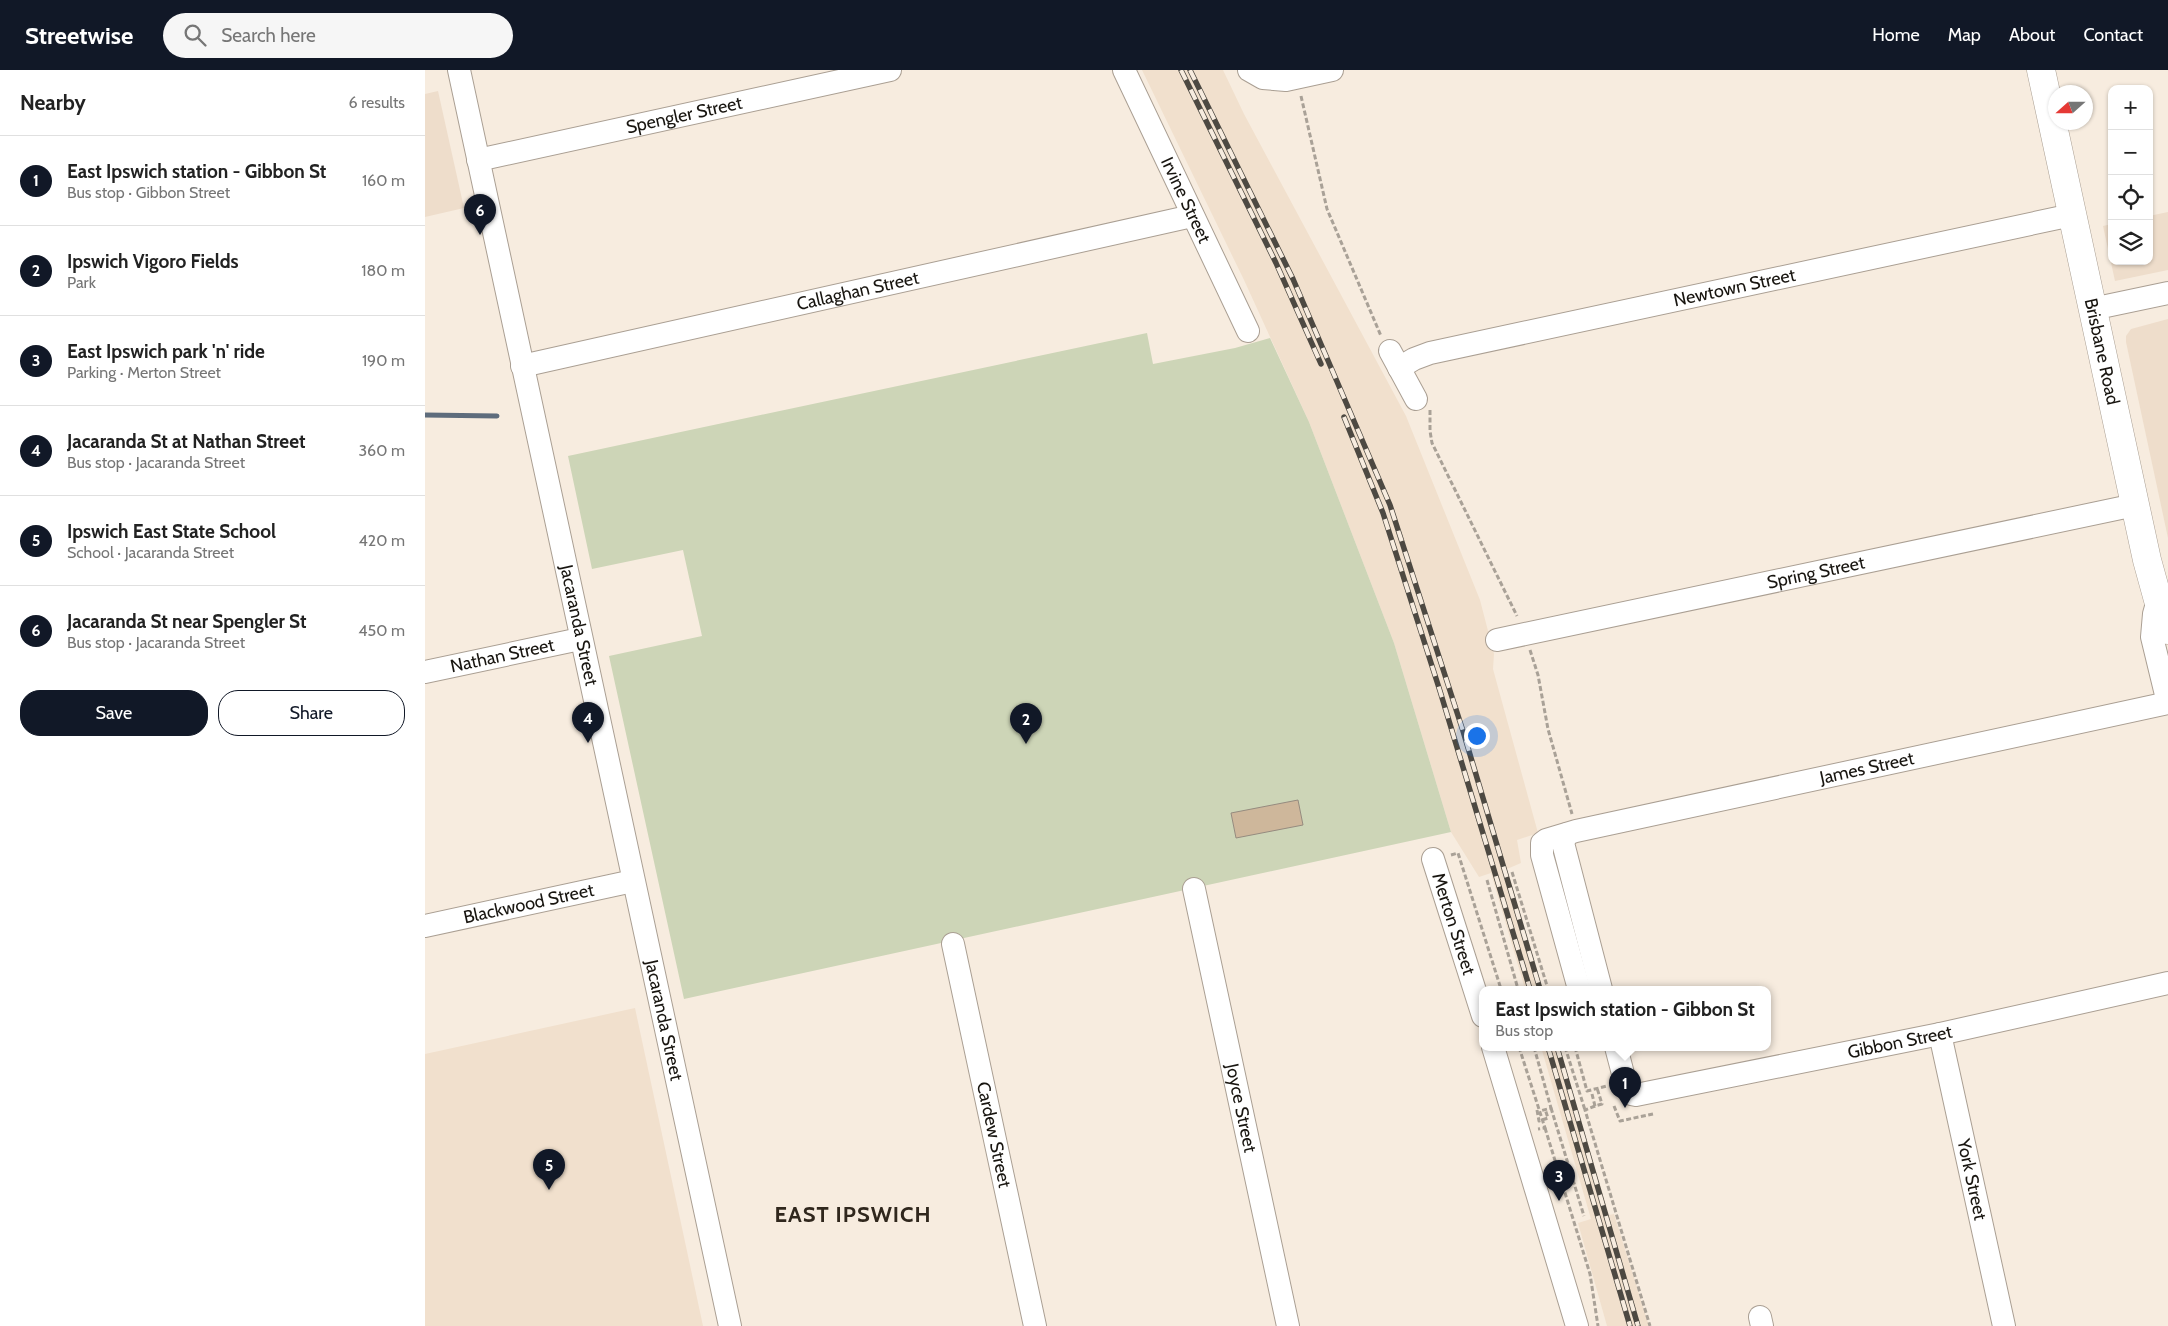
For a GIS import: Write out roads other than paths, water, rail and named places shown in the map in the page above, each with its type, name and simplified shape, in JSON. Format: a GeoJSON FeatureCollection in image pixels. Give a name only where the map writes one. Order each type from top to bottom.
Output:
{"type":"FeatureCollection","features":[{"type":"Feature","properties":{"kind":"main road","name":"Brisbane Road"},"geometry":{"type":"LineString","coordinates":[[2041,70],[2135,505],[2163,599],[2168,630]]}},
{"type":"Feature","properties":{"kind":"street","name":"Jacaranda Street"},"geometry":{"type":"LineString","coordinates":[[459,70],[580,639],[730,1326]]}},
{"type":"Feature","properties":{"kind":"street","name":"Spengler Street"},"geometry":{"type":"LineString","coordinates":[[478,160],[890,70]]}},
{"type":"Feature","properties":{"kind":"street","name":"Irvine Street"},"geometry":{"type":"LineString","coordinates":[[1124,70],[1248,330]]}},
{"type":"Feature","properties":{"kind":"street"},"geometry":{"type":"LineString","coordinates":[[1256,74],[1286,80],[1332,70]]}},
{"type":"Feature","properties":{"kind":"street","name":"Newtown Street"},"geometry":{"type":"LineString","coordinates":[[1423,403],[1391,353],[1430,353],[2072,215]]}},
{"type":"Feature","properties":{"kind":"street","name":"Callaghan Street"},"geometry":{"type":"LineString","coordinates":[[522,366],[1192,216]]}},
{"type":"Feature","properties":{"kind":"street"},"geometry":{"type":"LineString","coordinates":[[2092,309],[2168,293]]}},
{"type":"Feature","properties":{"kind":"street","name":"Spring Street"},"geometry":{"type":"LineString","coordinates":[[1497,640],[2135,505]]}},
{"type":"Feature","properties":{"kind":"street"},"geometry":{"type":"LineString","coordinates":[[2163,599],[2153,621],[2152,637],[2168,703]]}},
{"type":"Feature","properties":{"kind":"street","name":"Nathan Street"},"geometry":{"type":"LineString","coordinates":[[425,672],[580,639]]}},
{"type":"Feature","properties":{"kind":"street","name":"James Street"},"geometry":{"type":"LineString","coordinates":[[1578,986],[1541,847],[1542,843],[1570,825],[2168,703]]}},
{"type":"Feature","properties":{"kind":"street"},"geometry":{"type":"LineString","coordinates":[[1570,825],[1563,843],[1600,986]]}},
{"type":"Feature","properties":{"kind":"street","name":"Merton Street"},"geometry":{"type":"LineString","coordinates":[[1433,859],[1479,1003]]}},
{"type":"Feature","properties":{"kind":"street","name":"Blackwood Street"},"geometry":{"type":"LineString","coordinates":[[425,926],[633,881]]}},
{"type":"Feature","properties":{"kind":"street","name":"Joyce Street"},"geometry":{"type":"LineString","coordinates":[[1194,889],[1288,1326]]}},
{"type":"Feature","properties":{"kind":"street","name":"Cardew Street"},"geometry":{"type":"LineString","coordinates":[[953,944],[1035,1326]]}},
{"type":"Feature","properties":{"kind":"street","name":"Gibbon Street"},"geometry":{"type":"LineString","coordinates":[[1617,1051],[1627,1089],[1631,1094],[1636,1095],[1940,1034],[2168,984]]}},
{"type":"Feature","properties":{"kind":"street","name":"York Street"},"geometry":{"type":"LineString","coordinates":[[1940,1034],[2004,1326]]}},
{"type":"Feature","properties":{"kind":"street"},"geometry":{"type":"LineString","coordinates":[[1494,1051],[1577,1326]]}},
{"type":"Feature","properties":{"kind":"waterway"},"geometry":{"type":"LineString","coordinates":[[425,415],[497,416]]}},
{"type":"Feature","properties":{"kind":"railway"},"geometry":{"type":"LineString","coordinates":[[1181,70],[1276,263],[1321,364]]}},
{"type":"Feature","properties":{"kind":"railway"},"geometry":{"type":"LineString","coordinates":[[1190,70],[1293,279],[1390,505],[1463,731],[1539,986]]}},
{"type":"Feature","properties":{"kind":"railway"},"geometry":{"type":"LineString","coordinates":[[1344,417],[1383,513],[1440,691],[1529,986]]}},
{"type":"Feature","properties":{"kind":"railway"},"geometry":{"type":"LineString","coordinates":[[1549,1051],[1630,1326]]}},
{"type":"Feature","properties":{"kind":"railway"},"geometry":{"type":"LineString","coordinates":[[1558,1051],[1638,1326]]}},
{"type":"Feature","properties":{"kind":"place","name":"Jacaranda St near Spengler St"},"geometry":{"type":"Point","coordinates":[480,235]}},
{"type":"Feature","properties":{"kind":"place","name":"Jacaranda St at Nathan Street"},"geometry":{"type":"Point","coordinates":[588,743]}},
{"type":"Feature","properties":{"kind":"place","name":"Ipswich Vigoro Fields"},"geometry":{"type":"Point","coordinates":[1026,744]}},
{"type":"Feature","properties":{"kind":"place","name":"East Ipswich station - Gibbon St"},"geometry":{"type":"Point","coordinates":[1625,1108]}},
{"type":"Feature","properties":{"kind":"place","name":"Ipswich East State School"},"geometry":{"type":"Point","coordinates":[549,1190]}},
{"type":"Feature","properties":{"kind":"place","name":"East Ipswich park 'n' ride"},"geometry":{"type":"Point","coordinates":[1559,1201]}},
{"type":"Feature","properties":{"kind":"district","name":"EAST IPSWICH"},"geometry":{"type":"Point","coordinates":[853,1214]}}]}
